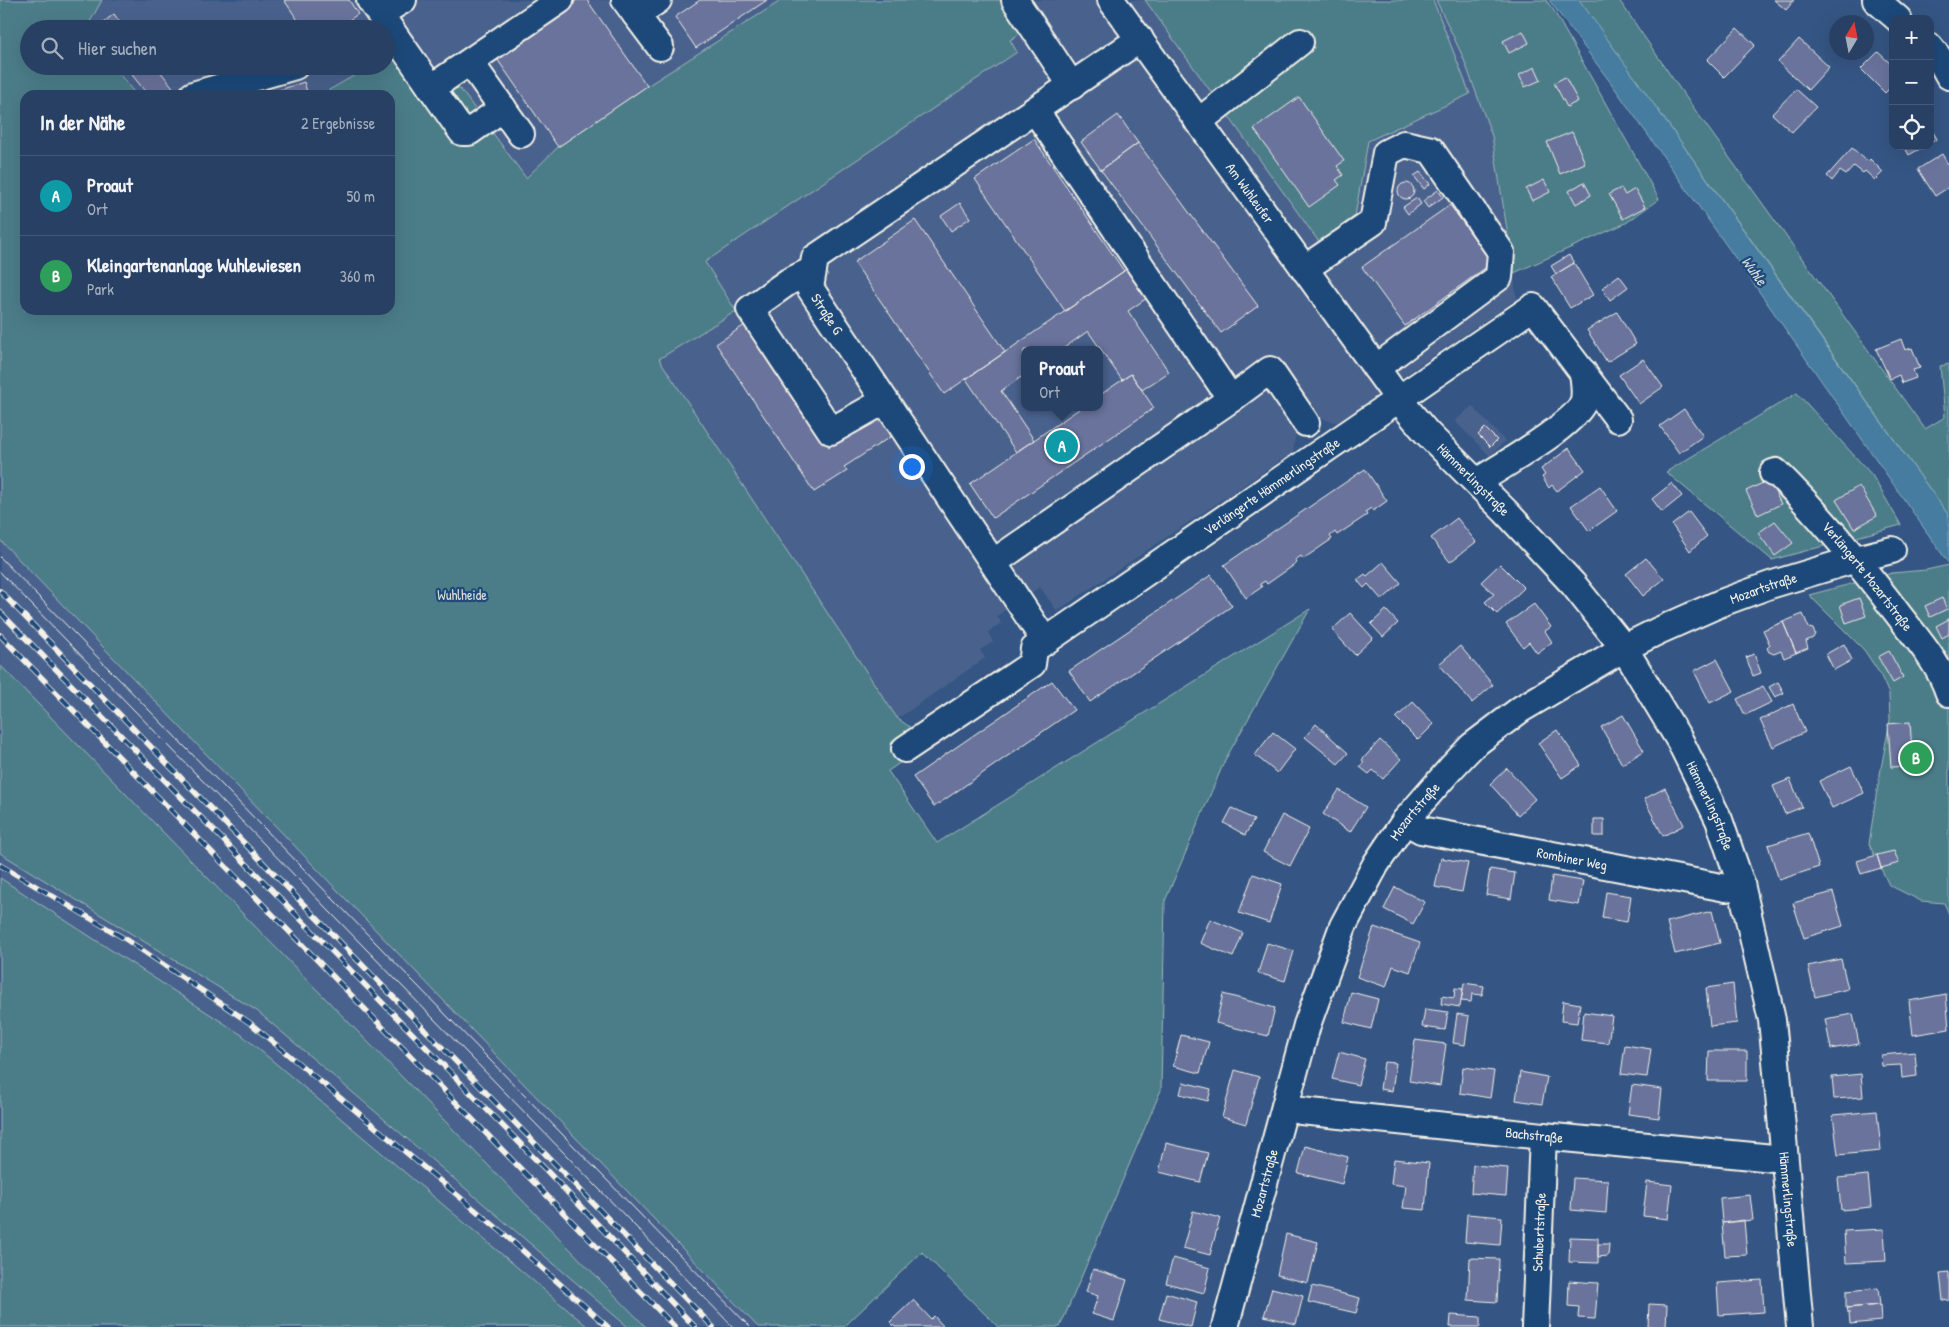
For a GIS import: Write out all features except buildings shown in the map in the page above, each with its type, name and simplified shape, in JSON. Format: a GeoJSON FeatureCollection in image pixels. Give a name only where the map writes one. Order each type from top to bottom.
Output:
{"type":"FeatureCollection","features":[{"type":"Feature","properties":{"kind":"street"},"geometry":{"type":"LineString","coordinates":[[382,20],[403,0]]}},
{"type":"Feature","properties":{"kind":"street"},"geometry":{"type":"LineString","coordinates":[[431,88],[560,0]]}},
{"type":"Feature","properties":{"kind":"street"},"geometry":{"type":"LineString","coordinates":[[658,0],[631,8],[660,47]]}},
{"type":"Feature","properties":{"kind":"street"},"geometry":{"type":"LineString","coordinates":[[1015,0],[1072,86]]}},
{"type":"Feature","properties":{"kind":"street","name":"Am Wuhleufer"},"geometry":{"type":"LineString","coordinates":[[1111,0],[1388,385]]}},
{"type":"Feature","properties":{"kind":"street"},"geometry":{"type":"LineString","coordinates":[[1876,0],[1893,15]]}},
{"type":"Feature","properties":{"kind":"street"},"geometry":{"type":"LineString","coordinates":[[395,38],[462,132],[469,132],[503,108]]}},
{"type":"Feature","properties":{"kind":"street"},"geometry":{"type":"LineString","coordinates":[[884,401],[831,431],[750,309],[788,282],[813,270],[815,258],[1140,39]]}},
{"type":"Feature","properties":{"kind":"street"},"geometry":{"type":"LineString","coordinates":[[1198,122],[1300,42]]}},
{"type":"Feature","properties":{"kind":"street"},"geometry":{"type":"LineString","coordinates":[[470,62],[521,134]]}},
{"type":"Feature","properties":{"kind":"street"},"geometry":{"type":"LineString","coordinates":[[211,90],[263,75]]}},
{"type":"Feature","properties":{"kind":"street"},"geometry":{"type":"LineString","coordinates":[[1035,110],[1231,399]]}},
{"type":"Feature","properties":{"kind":"street"},"geometry":{"type":"LineString","coordinates":[[1304,269],[1373,222],[1386,153],[1404,144],[1431,150],[1501,252],[1499,277],[1388,385]]}},
{"type":"Feature","properties":{"kind":"street","name":"Straße G"},"geometry":{"type":"LineString","coordinates":[[813,270],[810,288],[884,401],[994,562],[1045,642]]}},
{"type":"Feature","properties":{"kind":"street","name":"Verlängerte Hämmerlingstraße"},"geometry":{"type":"LineString","coordinates":[[905,750],[1032,664],[1034,649],[1388,385],[1534,307],[1618,419]]}},
{"type":"Feature","properties":{"kind":"street"},"geometry":{"type":"LineString","coordinates":[[994,562],[1231,399],[1270,370],[1306,423]]}},
{"type":"Feature","properties":{"kind":"street"},"geometry":{"type":"LineString","coordinates":[[1477,482],[1556,431],[1578,413],[1584,400],[1583,372]]}},
{"type":"Feature","properties":{"kind":"street","name":"Hämmerlingstraße"},"geometry":{"type":"LineString","coordinates":[[1388,385],[1426,432],[1477,482],[1572,584],[1624,648],[1680,741],[1720,820],[1741,884],[1772,1020],[1800,1327]]}},
{"type":"Feature","properties":{"kind":"street","name":"Verlängerte Mozartstraße"},"geometry":{"type":"LineString","coordinates":[[1773,473],[1776,472],[1803,498],[1856,559],[1935,662],[1949,693]]}},
{"type":"Feature","properties":{"kind":"street","name":"Mozartstraße"},"geometry":{"type":"LineString","coordinates":[[1225,1327],[1309,1017],[1343,926],[1376,864],[1405,821],[1452,766],[1472,746],[1521,709],[1624,648],[1658,631],[1730,600],[1785,580],[1892,550]]}},
{"type":"Feature","properties":{"kind":"street","name":"Rombiner Weg"},"geometry":{"type":"LineString","coordinates":[[1405,821],[1420,830],[1726,888],[1741,884]]}},
{"type":"Feature","properties":{"kind":"street","name":"Bachstraße"},"geometry":{"type":"LineString","coordinates":[[1285,1107],[1301,1112],[1784,1158]]}},
{"type":"Feature","properties":{"kind":"street","name":"Schubertstraße"},"geometry":{"type":"LineString","coordinates":[[1535,1327],[1543,1136]]}},
{"type":"Feature","properties":{"kind":"shaded area"},"geometry":{"type":"Polygon","coordinates":[[[102,0],[1436,0],[1463,57],[1492,136],[1517,299],[1389,386],[1339,423],[1315,417],[1296,429],[1293,452],[1057,611],[1040,587],[1018,601],[997,616],[1001,623],[988,632],[993,642],[980,650],[985,658],[897,719],[658,359],[461,90],[395,59],[395,20],[91,20],[102,0]]]}},
{"type":"Feature","properties":{"kind":"shaded area"},"geometry":{"type":"Polygon","coordinates":[[[120,75],[356,75],[330,90],[132,90],[120,75]]]}},
{"type":"Feature","properties":{"kind":"shaded area"},"geometry":{"type":"Polygon","coordinates":[[[1472,406],[1505,441],[1490,456],[1455,421],[1472,406]]]}},
{"type":"Feature","properties":{"kind":"shaded area"},"geometry":{"type":"Polygon","coordinates":[[[0,540],[758,1327],[646,1327],[0,665],[0,540]]]}},
{"type":"Feature","properties":{"kind":"shaded area"},"geometry":{"type":"Polygon","coordinates":[[[0,853],[257,1011],[628,1327],[588,1327],[242,1035],[0,878],[0,853]]]}},
{"type":"Feature","properties":{"kind":"green space","name":"Wuhlheide"},"geometry":{"type":"Polygon","coordinates":[[[0,0],[102,0],[91,20],[20,20],[20,75],[120,75],[132,90],[20,90],[20,315],[395,315],[395,90],[329,90],[355,75],[395,75],[395,59],[461,90],[526,178],[558,147],[647,86],[782,0],[1015,0],[1032,26],[1010,40],[1017,52],[705,262],[736,311],[659,359],[897,718],[931,742],[888,771],[937,843],[1310,609],[1225,760],[1165,901],[1161,1090],[1060,1327],[998,1327],[922,1252],[844,1327],[758,1327],[0,540],[0,0]]]}},
{"type":"Feature","properties":{"kind":"green space"},"geometry":{"type":"Polygon","coordinates":[[[1145,0],[1433,0],[1470,94],[1368,141],[1355,216],[1319,242],[1145,0]]]}},
{"type":"Feature","properties":{"kind":"green space"},"geometry":{"type":"Polygon","coordinates":[[[1436,0],[1546,0],[1554,11],[1659,199],[1626,223],[1514,273],[1492,136],[1463,57],[1436,0]]]}},
{"type":"Feature","properties":{"kind":"green space"},"geometry":{"type":"Polygon","coordinates":[[[1579,0],[1619,0],[1680,89],[1925,429],[1945,417],[1940,366],[1949,364],[1949,516],[1579,0]]]}},
{"type":"Feature","properties":{"kind":"green space"},"geometry":{"type":"Polygon","coordinates":[[[1797,393],[1872,475],[1901,525],[1772,560],[1666,472],[1797,393]]]}},
{"type":"Feature","properties":{"kind":"green space"},"geometry":{"type":"Polygon","coordinates":[[[1949,565],[1949,914],[1944,903],[1921,901],[1889,885],[1869,844],[1890,720],[1889,694],[1880,674],[1864,650],[1809,595],[1892,573],[1926,570],[1949,565]]]}},
{"type":"Feature","properties":{"kind":"green space"},"geometry":{"type":"Polygon","coordinates":[[[0,665],[646,1327],[628,1327],[257,1011],[0,853],[0,665]]]}},
{"type":"Feature","properties":{"kind":"green space"},"geometry":{"type":"Polygon","coordinates":[[[0,878],[242,1035],[588,1327],[0,1327],[0,878]]]}},
{"type":"Feature","properties":{"kind":"water","name":"Wuhle"},"geometry":{"type":"Polygon","coordinates":[[[1549,0],[1579,0],[1583,5],[1949,516],[1949,564],[1756,287],[1611,83],[1549,0]]]}},
{"type":"Feature","properties":{"kind":"tram line"},"geometry":{"type":"LineString","coordinates":[[0,557],[750,1327]]}},
{"type":"Feature","properties":{"kind":"tram line"},"geometry":{"type":"LineString","coordinates":[[0,572],[733,1327]]}},
{"type":"Feature","properties":{"kind":"railway"},"geometry":{"type":"LineString","coordinates":[[0,591],[713,1327]]}},
{"type":"Feature","properties":{"kind":"railway"},"geometry":{"type":"LineString","coordinates":[[0,612],[547,1171],[695,1327]]}},
{"type":"Feature","properties":{"kind":"railway"},"geometry":{"type":"LineString","coordinates":[[0,635],[675,1327]]}},
{"type":"Feature","properties":{"kind":"railway"},"geometry":{"type":"LineString","coordinates":[[0,865],[127,940],[250,1023],[503,1233],[608,1327]]}},
{"type":"Feature","properties":{"kind":"place","name":"Proaut"},"geometry":{"type":"Point","coordinates":[1062,446]}},
{"type":"Feature","properties":{"kind":"place","name":"Kleingartenanlage Wuhlewiesen"},"geometry":{"type":"Point","coordinates":[1916,758]}}]}
